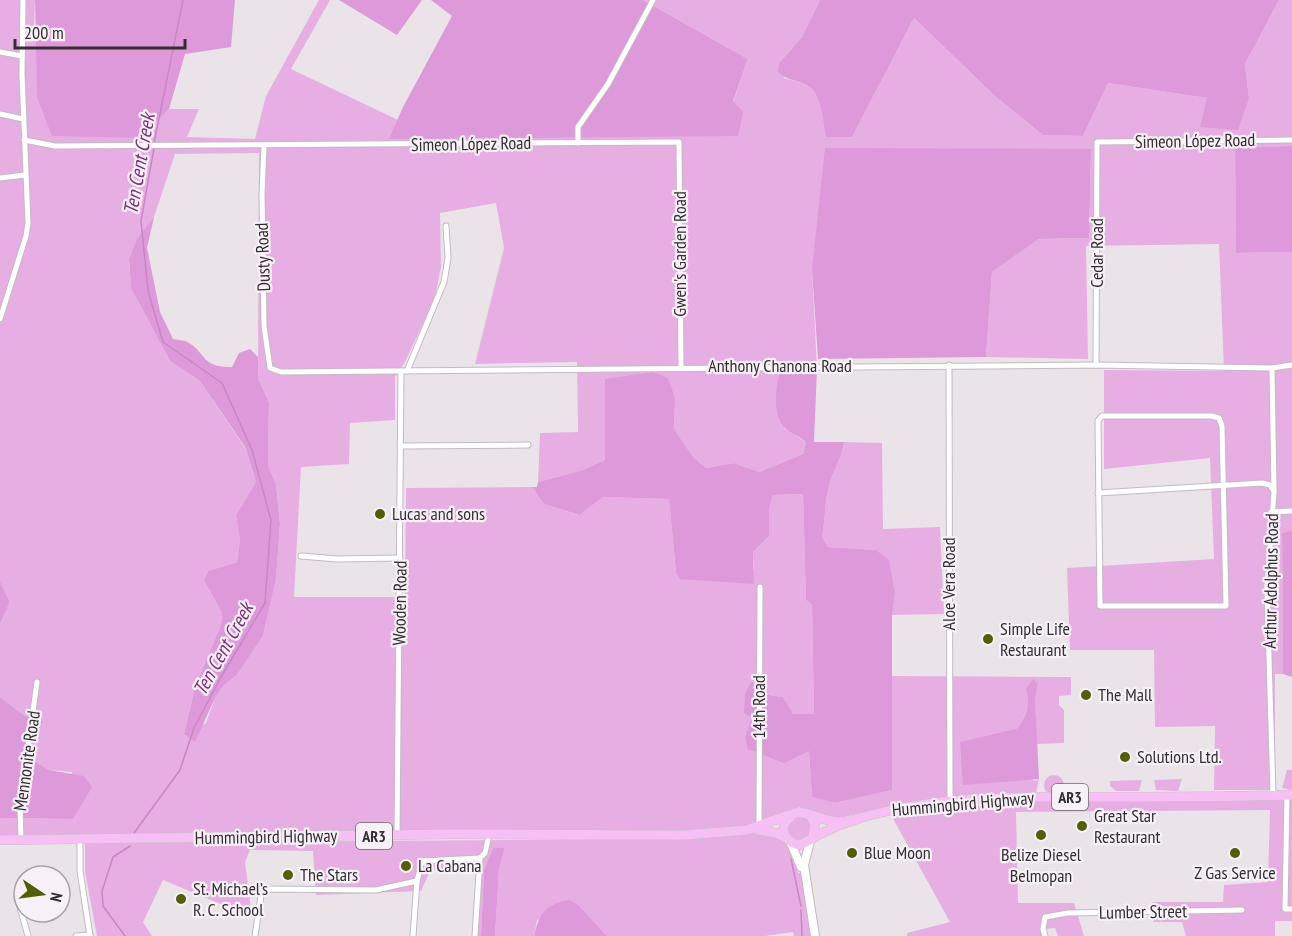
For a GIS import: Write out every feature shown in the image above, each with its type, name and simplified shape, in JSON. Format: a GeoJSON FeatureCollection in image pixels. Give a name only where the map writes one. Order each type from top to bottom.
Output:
{"type":"FeatureCollection","features":[{"type":"Feature","properties":{"kind":"main road","name":"Hummingbird Highway"},"geometry":{"type":"LineString","coordinates":[[810,815],[831,822],[851,820],[883,812],[1004,798],[1289,795]]}},
{"type":"Feature","properties":{"kind":"main road"},"geometry":{"type":"LineString","coordinates":[[805,875],[788,840],[784,824],[789,815],[799,812],[810,815],[815,824],[804,857],[815,936]]}},
{"type":"Feature","properties":{"kind":"main road","name":"Hummingbird Highway"},"geometry":{"type":"LineString","coordinates":[[747,830],[789,815]]}},
{"type":"Feature","properties":{"kind":"main road","name":"Hummingbird Highway"},"geometry":{"type":"LineString","coordinates":[[811,840],[851,820]]}},
{"type":"Feature","properties":{"kind":"main road","name":"Hummingbird Highway"},"geometry":{"type":"LineString","coordinates":[[0,840],[397,835],[685,835],[747,830],[770,831],[788,840]]}},
{"type":"Feature","properties":{"kind":"main road"},"geometry":{"type":"LineString","coordinates":[[788,840],[800,844],[811,840]]}},
{"type":"Feature","properties":{"kind":"street"},"geometry":{"type":"LineString","coordinates":[[0,319],[26,236],[23,0]]}},
{"type":"Feature","properties":{"kind":"street"},"geometry":{"type":"LineString","coordinates":[[578,142],[578,127],[608,84],[653,0]]}},
{"type":"Feature","properties":{"kind":"street"},"geometry":{"type":"LineString","coordinates":[[0,52],[22,56]]}},
{"type":"Feature","properties":{"kind":"street"},"geometry":{"type":"LineString","coordinates":[[1,115],[23,119]]}},
{"type":"Feature","properties":{"kind":"street","name":"Simeon López Road"},"geometry":{"type":"LineString","coordinates":[[24,140],[55,146],[679,142]]}},
{"type":"Feature","properties":{"kind":"street","name":"Simeon López Road"},"geometry":{"type":"LineString","coordinates":[[1097,142],[1292,140]]}},
{"type":"Feature","properties":{"kind":"street","name":"Gwen's Garden Road"},"geometry":{"type":"LineString","coordinates":[[679,142],[681,367]]}},
{"type":"Feature","properties":{"kind":"street","name":"Cedar Road"},"geometry":{"type":"LineString","coordinates":[[1096,365],[1097,142]]}},
{"type":"Feature","properties":{"kind":"street","name":"Dusty Road"},"geometry":{"type":"LineString","coordinates":[[264,146],[262,194],[264,326],[270,368]]}},
{"type":"Feature","properties":{"kind":"street"},"geometry":{"type":"LineString","coordinates":[[0,178],[26,175]]}},
{"type":"Feature","properties":{"kind":"street"},"geometry":{"type":"LineString","coordinates":[[404,371],[444,282],[448,258],[446,226]]}},
{"type":"Feature","properties":{"kind":"street","name":"Anthony Chanona Road"},"geometry":{"type":"LineString","coordinates":[[270,368],[281,372],[387,369],[404,371],[949,365],[1272,368],[1292,365]]}},
{"type":"Feature","properties":{"kind":"street","name":"Aloe Vera Road"},"geometry":{"type":"LineString","coordinates":[[949,365],[950,803]]}},
{"type":"Feature","properties":{"kind":"street","name":"Arthur Adolphus Road"},"geometry":{"type":"LineString","coordinates":[[1272,368],[1274,492],[1267,588],[1273,795]]}},
{"type":"Feature","properties":{"kind":"street","name":"Wooden Road"},"geometry":{"type":"LineString","coordinates":[[397,835],[401,446],[404,371]]}},
{"type":"Feature","properties":{"kind":"street"},"geometry":{"type":"LineString","coordinates":[[1211,416],[1219,418],[1222,426],[1226,606],[1100,606],[1098,493],[1098,421],[1102,417],[1211,416]]}},
{"type":"Feature","properties":{"kind":"street"},"geometry":{"type":"LineString","coordinates":[[401,446],[528,445]]}},
{"type":"Feature","properties":{"kind":"street"},"geometry":{"type":"LineString","coordinates":[[1098,493],[1262,483],[1270,485],[1274,492]]}},
{"type":"Feature","properties":{"kind":"street"},"geometry":{"type":"LineString","coordinates":[[1271,512],[1292,512]]}},
{"type":"Feature","properties":{"kind":"street"},"geometry":{"type":"LineString","coordinates":[[301,556],[337,559],[400,558]]}},
{"type":"Feature","properties":{"kind":"street","name":"14th Road"},"geometry":{"type":"LineString","coordinates":[[759,827],[760,587]]}},
{"type":"Feature","properties":{"kind":"street","name":"Mennonite Road"},"geometry":{"type":"LineString","coordinates":[[21,840],[20,806],[37,682]]}},
{"type":"Feature","properties":{"kind":"street"},"geometry":{"type":"LineString","coordinates":[[1288,909],[1289,795]]}},
{"type":"Feature","properties":{"kind":"street"},"geometry":{"type":"LineString","coordinates":[[475,936],[480,858],[485,853],[489,835]]}},
{"type":"Feature","properties":{"kind":"street"},"geometry":{"type":"LineString","coordinates":[[76,936],[90,936],[80,871],[80,839]]}},
{"type":"Feature","properties":{"kind":"street"},"geometry":{"type":"LineString","coordinates":[[413,936],[420,865],[426,859],[480,858]]}},
{"type":"Feature","properties":{"kind":"street"},"geometry":{"type":"LineString","coordinates":[[255,936],[261,896],[265,889],[376,890],[417,881]]}},
{"type":"Feature","properties":{"kind":"street","name":"Lumber Street"},"geometry":{"type":"LineString","coordinates":[[1045,936],[1045,917],[1068,913],[1242,910]]}},
{"type":"Feature","properties":{"kind":"shaded area"},"geometry":{"type":"Polygon","coordinates":[[[0,0],[35,0],[34,28],[141,138],[169,109],[199,109],[187,137],[255,139],[266,96],[319,0],[330,0],[291,69],[398,120],[390,139],[733,102],[748,59],[643,0],[820,0],[802,37],[779,63],[784,78],[809,85],[852,137],[914,18],[996,97],[1043,135],[1083,136],[1108,83],[1207,98],[1249,98],[1245,64],[1279,0],[1292,0],[1292,146],[1235,147],[1236,253],[1292,252],[1292,530],[1282,533],[1283,674],[1275,674],[1275,790],[1214,790],[1215,726],[1155,727],[1154,650],[1070,650],[1067,568],[1214,559],[1210,458],[1104,469],[1104,370],[1224,371],[1219,244],[1086,246],[1088,359],[986,357],[992,272],[1039,239],[1089,238],[1091,149],[812,269],[817,369],[784,428],[806,442],[803,454],[759,472],[734,463],[706,468],[694,458],[674,429],[675,398],[605,379],[605,460],[583,470],[538,482],[540,433],[578,432],[577,362],[475,364],[504,248],[496,203],[440,213],[441,266],[435,298],[405,362],[395,377],[395,420],[350,423],[349,464],[301,467],[294,597],[405,597],[406,488],[532,487],[544,504],[578,515],[603,497],[669,499],[676,572],[754,570],[753,552],[769,536],[769,510],[773,495],[803,494],[806,600],[812,605],[814,714],[792,714],[783,697],[762,694],[751,682],[809,751],[812,797],[835,803],[892,790],[892,676],[1071,677],[1071,695],[1059,696],[1059,705],[1064,710],[1064,743],[1036,744],[1035,699],[1038,684],[1018,728],[961,742],[1035,781],[1039,779],[1036,793],[869,811],[837,819],[799,807],[761,824],[719,830],[0,836],[0,818],[73,819],[72,772],[49,770],[36,762],[25,716],[0,697],[0,624],[10,602],[0,581],[0,0]],[[259,153],[175,154],[154,217],[137,238],[129,259],[131,288],[170,361],[200,381],[245,448],[256,482],[236,515],[240,540],[237,562],[208,571],[204,580],[222,613],[221,625],[195,687],[184,734],[206,723],[215,698],[224,685],[237,675],[263,636],[276,578],[280,524],[276,484],[268,465],[269,402],[258,379],[259,153]]]}},
{"type":"Feature","properties":{"kind":"shaded area"},"geometry":{"type":"Polygon","coordinates":[[[35,0],[235,0],[231,47],[185,54],[169,109],[141,138],[52,136],[37,97],[35,0]]]}},
{"type":"Feature","properties":{"kind":"shaded area"},"geometry":{"type":"Polygon","coordinates":[[[339,0],[422,0],[397,35],[339,0]]]}},
{"type":"Feature","properties":{"kind":"shaded area"},"geometry":{"type":"Polygon","coordinates":[[[431,0],[643,0],[748,59],[733,101],[743,112],[738,136],[389,139],[403,107],[452,16],[431,0]]]}},
{"type":"Feature","properties":{"kind":"shaded area"},"geometry":{"type":"Polygon","coordinates":[[[820,0],[1279,0],[1245,64],[1249,98],[1238,130],[1200,127],[1207,98],[1108,83],[1083,136],[1043,135],[996,97],[914,18],[852,137],[826,137],[821,107],[811,87],[778,72],[779,63],[802,37],[820,0]]]}},
{"type":"Feature","properties":{"kind":"shaded area"},"geometry":{"type":"Polygon","coordinates":[[[1292,146],[1292,252],[1236,253],[1235,147],[1292,146]]]}},
{"type":"Feature","properties":{"kind":"shaded area"},"geometry":{"type":"Polygon","coordinates":[[[825,148],[1091,149],[1089,238],[1039,239],[992,272],[986,357],[818,359],[812,269],[825,148]]]}},
{"type":"Feature","properties":{"kind":"shaded area"},"geometry":{"type":"Polygon","coordinates":[[[154,217],[147,248],[160,312],[173,339],[187,342],[209,362],[222,367],[232,367],[239,353],[250,349],[258,357],[258,379],[269,402],[268,465],[276,484],[280,524],[276,579],[263,636],[237,675],[224,685],[215,698],[195,742],[184,734],[195,687],[221,625],[222,613],[204,580],[208,571],[237,562],[240,540],[236,515],[256,482],[245,447],[200,381],[170,361],[131,288],[129,259],[137,238],[154,217]]]}},
{"type":"Feature","properties":{"kind":"shaded area"},"geometry":{"type":"Polygon","coordinates":[[[817,369],[814,442],[844,442],[829,486],[822,537],[828,547],[876,550],[889,560],[895,594],[892,616],[892,790],[835,803],[812,797],[809,751],[784,763],[748,749],[745,737],[752,718],[744,713],[745,694],[751,682],[761,687],[762,694],[783,697],[793,714],[814,714],[812,605],[806,600],[803,494],[773,495],[769,510],[769,536],[753,552],[754,584],[680,579],[676,572],[669,499],[603,497],[579,515],[544,504],[532,487],[537,487],[538,482],[583,470],[605,460],[605,379],[653,372],[668,378],[675,398],[674,429],[694,458],[706,468],[734,463],[759,472],[803,454],[806,442],[785,428],[778,416],[777,385],[781,371],[817,369]]]}},
{"type":"Feature","properties":{"kind":"shaded area"},"geometry":{"type":"Polygon","coordinates":[[[844,442],[882,443],[883,529],[940,527],[944,614],[892,615],[895,594],[876,550],[828,547],[822,537],[829,486],[844,442]]]}},
{"type":"Feature","properties":{"kind":"shaded area"},"geometry":{"type":"Polygon","coordinates":[[[1292,530],[1292,677],[1283,674],[1282,533],[1292,530]]]}},
{"type":"Feature","properties":{"kind":"shaded area"},"geometry":{"type":"Polygon","coordinates":[[[0,581],[10,602],[0,624],[0,581]]]}},
{"type":"Feature","properties":{"kind":"shaded area"},"geometry":{"type":"Polygon","coordinates":[[[1033,679],[1038,684],[1035,700],[1039,779],[963,785],[960,742],[1018,728],[1027,710],[1026,689],[1033,679]]]}},
{"type":"Feature","properties":{"kind":"shaded area"},"geometry":{"type":"Polygon","coordinates":[[[0,697],[25,716],[43,721],[32,745],[36,762],[49,770],[84,776],[92,787],[73,819],[0,818],[0,697]]]}},
{"type":"Feature","properties":{"kind":"shaded area"},"geometry":{"type":"Polygon","coordinates":[[[1287,770],[1292,770],[1292,790],[1282,788],[1287,770]]]}},
{"type":"Feature","properties":{"kind":"shaded area"},"geometry":{"type":"Polygon","coordinates":[[[1054,775],[1061,778],[1064,785],[1061,792],[1054,795],[1047,792],[1044,785],[1047,778],[1054,775]]]}},
{"type":"Feature","properties":{"kind":"shaded area"},"geometry":{"type":"Polygon","coordinates":[[[1182,779],[1178,791],[1156,790],[1154,780],[1182,779]]]}},
{"type":"Feature","properties":{"kind":"shaded area"},"geometry":{"type":"Polygon","coordinates":[[[1142,780],[1139,791],[1116,791],[1110,786],[1110,781],[1142,780]]]}},
{"type":"Feature","properties":{"kind":"shaded area"},"geometry":{"type":"Polygon","coordinates":[[[1292,800],[1292,921],[1275,921],[1275,936],[1186,936],[1182,922],[1153,922],[1152,902],[1223,902],[1224,885],[1268,882],[1270,810],[1016,812],[1018,903],[1074,903],[1084,936],[1058,936],[1055,928],[1046,929],[1048,936],[907,936],[907,933],[950,922],[891,815],[1023,801],[1292,800]]]}},
{"type":"Feature","properties":{"kind":"shaded area"},"geometry":{"type":"Polygon","coordinates":[[[800,816],[808,820],[812,828],[808,836],[800,840],[792,836],[788,828],[792,820],[800,816]]]}},
{"type":"Feature","properties":{"kind":"shaded area"},"geometry":{"type":"Polygon","coordinates":[[[764,832],[783,841],[794,859],[798,873],[806,871],[817,936],[794,936],[793,932],[765,936],[607,936],[578,906],[537,920],[534,936],[495,936],[499,869],[505,848],[493,848],[484,870],[481,936],[473,936],[478,870],[431,869],[421,891],[316,895],[313,851],[250,850],[245,862],[252,917],[163,880],[143,922],[152,936],[97,936],[85,872],[85,843],[672,839],[764,832]]]}},
{"type":"Feature","properties":{"kind":"shaded area"},"geometry":{"type":"Polygon","coordinates":[[[493,848],[505,848],[499,869],[495,936],[481,936],[484,870],[493,848]]]}},
{"type":"Feature","properties":{"kind":"shaded area"},"geometry":{"type":"Polygon","coordinates":[[[569,900],[578,905],[607,936],[534,936],[538,921],[545,911],[555,904],[569,900]]]}},
{"type":"Feature","properties":{"kind":"waterway","name":"Ten Cent Creek"},"geometry":{"type":"LineString","coordinates":[[154,143],[183,0]]}},
{"type":"Feature","properties":{"kind":"waterway","name":"Ten Cent Creek"},"geometry":{"type":"LineString","coordinates":[[134,833],[180,770],[194,728],[265,603],[271,520],[252,450],[222,383],[163,342],[148,291],[141,221],[154,148]]}},
{"type":"Feature","properties":{"kind":"waterway","name":"Ten Cent Creek"},"geometry":{"type":"LineString","coordinates":[[125,936],[103,906],[102,891],[113,857],[130,846]]}},
{"type":"Feature","properties":{"kind":"waterway"},"geometry":{"type":"LineString","coordinates":[[791,859],[801,906]]}},
{"type":"Feature","properties":{"kind":"waterway"},"geometry":{"type":"LineString","coordinates":[[801,910],[802,936]]}},
{"type":"Feature","properties":{"kind":"place","name":"Lucas and sons"},"geometry":{"type":"Point","coordinates":[380,514]}},
{"type":"Feature","properties":{"kind":"place","name":"Simple Life Restaurant"},"geometry":{"type":"Point","coordinates":[988,639]}},
{"type":"Feature","properties":{"kind":"place","name":"The Mall"},"geometry":{"type":"Point","coordinates":[1086,695]}},
{"type":"Feature","properties":{"kind":"place","name":"Solutions Ltd."},"geometry":{"type":"Point","coordinates":[1125,757]}},
{"type":"Feature","properties":{"kind":"place","name":"Great Star Restaurant"},"geometry":{"type":"Point","coordinates":[1082,826]}},
{"type":"Feature","properties":{"kind":"place","name":"Belize Diesel Belmopan"},"geometry":{"type":"Point","coordinates":[1041,835]}},
{"type":"Feature","properties":{"kind":"place","name":"Blue Moon"},"geometry":{"type":"Point","coordinates":[852,853]}},
{"type":"Feature","properties":{"kind":"place","name":"Z Gas Service"},"geometry":{"type":"Point","coordinates":[1235,853]}},
{"type":"Feature","properties":{"kind":"place","name":"La Cabana"},"geometry":{"type":"Point","coordinates":[406,866]}},
{"type":"Feature","properties":{"kind":"place","name":"The Stars"},"geometry":{"type":"Point","coordinates":[288,875]}},
{"type":"Feature","properties":{"kind":"place","name":"St. Michael’s R. C. School"},"geometry":{"type":"Point","coordinates":[181,899]}}]}
